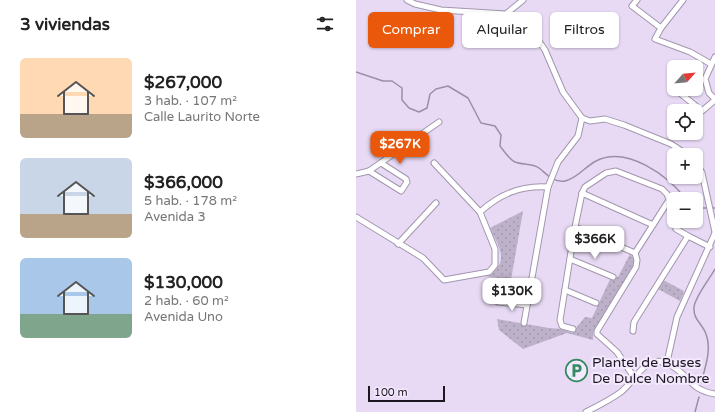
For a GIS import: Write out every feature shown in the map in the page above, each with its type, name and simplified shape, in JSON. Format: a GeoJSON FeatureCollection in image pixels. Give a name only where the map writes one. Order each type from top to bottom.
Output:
{"type":"FeatureCollection","features":[{"type":"Feature","properties":{"kind":"street"},"geometry":{"type":"LineString","coordinates":[[407,0],[415,4],[441,10],[474,12]]}},
{"type":"Feature","properties":{"kind":"street"},"geometry":{"type":"LineString","coordinates":[[508,12],[523,0]]}},
{"type":"Feature","properties":{"kind":"street"},"geometry":{"type":"LineString","coordinates":[[637,0],[632,6],[662,28]]}},
{"type":"Feature","properties":{"kind":"street"},"geometry":{"type":"LineString","coordinates":[[683,0],[655,39],[690,52],[711,64]]}},
{"type":"Feature","properties":{"kind":"street"},"geometry":{"type":"LineString","coordinates":[[542,46],[564,92],[582,118],[590,121],[605,119],[624,125],[671,144],[677,148]]}},
{"type":"Feature","properties":{"kind":"street"},"geometry":{"type":"LineString","coordinates":[[684,96],[702,111],[715,99],[706,86],[705,79],[715,57]]}},
{"type":"Feature","properties":{"kind":"street"},"geometry":{"type":"LineString","coordinates":[[524,323],[548,187],[554,171],[563,155],[572,147],[578,136],[582,118]]}},
{"type":"Feature","properties":{"kind":"street"},"geometry":{"type":"LineString","coordinates":[[356,174],[369,171],[438,122]]}},
{"type":"Feature","properties":{"kind":"street"},"geometry":{"type":"LineString","coordinates":[[369,171],[401,190],[407,182],[406,179],[381,163]]}},
{"type":"Feature","properties":{"kind":"street"},"geometry":{"type":"LineString","coordinates":[[356,217],[423,258],[444,280],[489,272],[495,265],[495,249],[480,212],[434,163]]}},
{"type":"Feature","properties":{"kind":"street"},"geometry":{"type":"LineString","coordinates":[[573,329],[562,326],[560,323],[575,227],[582,193],[585,187],[610,171],[616,171],[662,189],[667,194],[669,200],[635,253],[637,260],[636,267],[596,334],[617,352],[634,377]]}},
{"type":"Feature","properties":{"kind":"street"},"geometry":{"type":"LineString","coordinates":[[667,362],[677,317],[710,247],[715,232],[703,177]]}},
{"type":"Feature","properties":{"kind":"street"},"geometry":{"type":"LineString","coordinates":[[480,212],[492,201],[510,191],[534,186],[548,187]]}},
{"type":"Feature","properties":{"kind":"street"},"geometry":{"type":"LineString","coordinates":[[582,193],[653,225]]}},
{"type":"Feature","properties":{"kind":"street"},"geometry":{"type":"LineString","coordinates":[[398,244],[436,203]]}},
{"type":"Feature","properties":{"kind":"street"},"geometry":{"type":"LineString","coordinates":[[575,227],[635,253]]}},
{"type":"Feature","properties":{"kind":"street"},"geometry":{"type":"LineString","coordinates":[[676,229],[710,247]]}},
{"type":"Feature","properties":{"kind":"street"},"geometry":{"type":"LineString","coordinates":[[633,331],[634,322],[688,236]]}},
{"type":"Feature","properties":{"kind":"street"},"geometry":{"type":"LineString","coordinates":[[570,258],[613,277]]}},
{"type":"Feature","properties":{"kind":"street"},"geometry":{"type":"LineString","coordinates":[[565,290],[596,303]]}},
{"type":"Feature","properties":{"kind":"street"},"geometry":{"type":"LineString","coordinates":[[498,302],[528,305]]}},
{"type":"Feature","properties":{"kind":"street"},"geometry":{"type":"LineString","coordinates":[[586,412],[623,390],[639,371],[653,362],[667,362],[679,369],[694,386],[701,390],[715,394]]}},
{"type":"Feature","properties":{"kind":"street"},"geometry":{"type":"LineString","coordinates":[[600,405],[601,412]]}},
{"type":"Feature","properties":{"kind":"shaded area"},"geometry":{"type":"Polygon","coordinates":[[[523,211],[511,280],[485,276],[493,271],[501,261],[500,249],[490,228],[523,211]]]}},
{"type":"Feature","properties":{"kind":"shaded area"},"geometry":{"type":"Polygon","coordinates":[[[630,254],[635,260],[634,267],[593,333],[593,340],[567,333],[523,349],[499,330],[497,319],[562,329],[572,333],[585,317],[592,318],[612,275],[618,277],[630,254]]]}},
{"type":"Feature","properties":{"kind":"shaded area"},"geometry":{"type":"Polygon","coordinates":[[[663,280],[684,291],[680,301],[658,289],[663,280]]]}},
{"type":"Feature","properties":{"kind":"waterway"},"geometry":{"type":"LineString","coordinates":[[356,72],[383,81],[392,81],[402,88],[402,100],[409,108],[419,112],[427,108],[430,94],[436,89],[448,86],[468,98],[481,123],[495,126],[501,135],[500,146],[511,159],[518,163],[536,166],[550,178],[557,181],[569,180],[596,161],[608,157],[621,157],[646,165],[669,181],[680,192]]}},
{"type":"Feature","properties":{"kind":"waterway"},"geometry":{"type":"LineString","coordinates":[[703,208],[715,208]]}},
{"type":"Feature","properties":{"kind":"waterway"},"geometry":{"type":"LineString","coordinates":[[701,383],[708,352],[708,340],[704,330],[696,318],[694,307],[700,293],[715,269]]}},
{"type":"Feature","properties":{"kind":"waterway"},"geometry":{"type":"LineString","coordinates":[[695,412],[699,397]]}},
{"type":"Feature","properties":{"kind":"place","name":"Plantel de Buses De Dulce Nombre"},"geometry":{"type":"Point","coordinates":[576,370]}}]}
